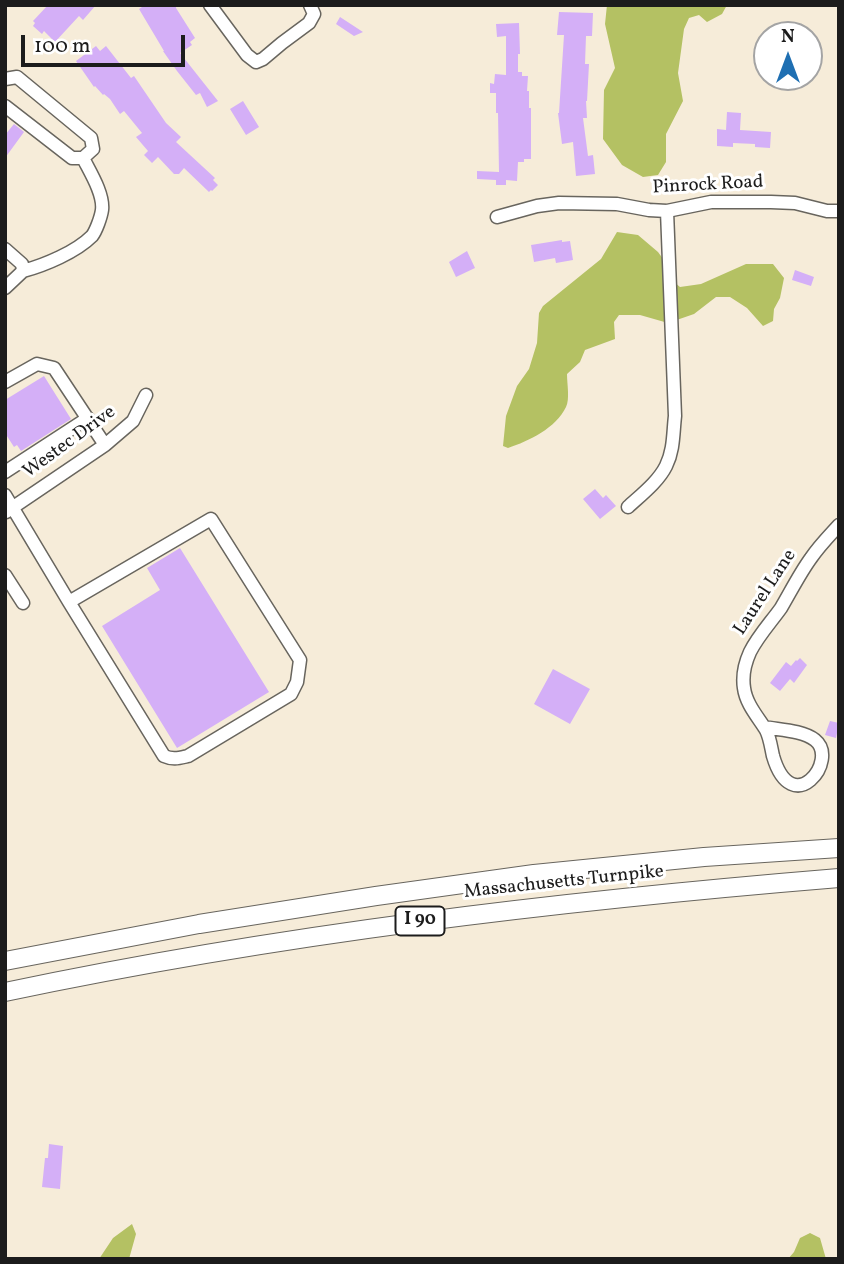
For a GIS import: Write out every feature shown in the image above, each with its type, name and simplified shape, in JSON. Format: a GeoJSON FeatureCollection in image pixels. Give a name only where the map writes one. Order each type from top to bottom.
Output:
{"type":"FeatureCollection","features":[{"type":"Feature","properties":{"kind":"highway","name":"Massachusetts Turnpike"},"geometry":{"type":"LineString","coordinates":[[5,961],[186,927],[534,874],[704,857],[839,848]]}},
{"type":"Feature","properties":{"kind":"highway","name":"Massachusetts Turnpike"},"geometry":{"type":"LineString","coordinates":[[5,992],[209,953],[441,918],[701,889],[839,878]]}},
{"type":"Feature","properties":{"kind":"street"},"geometry":{"type":"LineString","coordinates":[[210,5],[247,55],[256,62],[309,23],[314,14],[310,5]]}},
{"type":"Feature","properties":{"kind":"street"},"geometry":{"type":"LineString","coordinates":[[5,79],[17,77],[91,138],[93,149],[83,158],[72,158],[5,106]]}},
{"type":"Feature","properties":{"kind":"street"},"geometry":{"type":"LineString","coordinates":[[5,288],[23,271],[41,266],[69,252],[93,234],[102,209],[99,189],[83,158]]}},
{"type":"Feature","properties":{"kind":"street","name":"Pinrock Road"},"geometry":{"type":"LineString","coordinates":[[497,217],[552,204],[617,204],[667,211],[702,203],[750,201],[795,203],[827,211],[839,211]]}},
{"type":"Feature","properties":{"kind":"street"},"geometry":{"type":"LineString","coordinates":[[628,507],[666,467],[672,448],[675,416],[667,211]]}},
{"type":"Feature","properties":{"kind":"street"},"geometry":{"type":"LineString","coordinates":[[5,249],[22,264],[23,271]]}},
{"type":"Feature","properties":{"kind":"street"},"geometry":{"type":"LineString","coordinates":[[5,382],[37,364],[54,368],[105,445]]}},
{"type":"Feature","properties":{"kind":"street","name":"Westec Drive"},"geometry":{"type":"LineString","coordinates":[[9,509],[105,445],[133,421],[146,395]]}},
{"type":"Feature","properties":{"kind":"street"},"geometry":{"type":"LineString","coordinates":[[5,472],[88,418]]}},
{"type":"Feature","properties":{"kind":"street"},"geometry":{"type":"LineString","coordinates":[[5,495],[9,509],[164,756],[188,756],[291,694],[297,682],[300,660],[211,519],[69,602]]}},
{"type":"Feature","properties":{"kind":"street","name":"Laurel Lane"},"geometry":{"type":"LineString","coordinates":[[764,727],[801,734],[814,740],[821,748],[823,758],[820,769],[804,783],[790,784],[785,780],[778,770],[764,727],[744,692],[743,677],[753,646],[782,606],[811,557],[839,525]]}},
{"type":"Feature","properties":{"kind":"street"},"geometry":{"type":"LineString","coordinates":[[5,575],[23,603]]}},
{"type":"Feature","properties":{"kind":"green space"},"geometry":{"type":"Polygon","coordinates":[[[607,5],[727,5],[722,14],[707,22],[699,15],[689,18],[684,29],[678,73],[683,101],[666,134],[666,162],[658,175],[643,177],[622,165],[603,139],[604,90],[615,68],[605,24],[607,5]]]}},
{"type":"Feature","properties":{"kind":"green space"},"geometry":{"type":"Polygon","coordinates":[[[617,232],[638,235],[658,252],[666,263],[668,277],[680,287],[701,284],[746,264],[773,264],[784,278],[773,321],[763,326],[747,308],[730,297],[716,297],[694,314],[668,323],[640,315],[619,315],[614,322],[615,339],[585,350],[580,362],[567,374],[567,404],[556,421],[525,442],[508,448],[503,446],[506,416],[517,386],[529,369],[537,343],[539,313],[543,306],[601,259],[617,232]]]}},
{"type":"Feature","properties":{"kind":"green space"},"geometry":{"type":"Polygon","coordinates":[[[132,1224],[136,1234],[129,1259],[99,1259],[113,1238],[132,1224]]]}},
{"type":"Feature","properties":{"kind":"green space"},"geometry":{"type":"Polygon","coordinates":[[[810,1233],[820,1238],[826,1259],[788,1259],[800,1238],[810,1233]]]}},
{"type":"Feature","properties":{"kind":"building"},"geometry":{"type":"Polygon","coordinates":[[[48,5],[96,5],[83,20],[79,16],[55,42],[44,31],[42,34],[33,26],[33,21],[48,5]]]}},
{"type":"Feature","properties":{"kind":"building"},"geometry":{"type":"Polygon","coordinates":[[[145,5],[176,5],[195,38],[190,42],[192,45],[180,53],[218,101],[207,107],[200,93],[196,95],[177,71],[139,9],[145,5]]]}},
{"type":"Feature","properties":{"kind":"building"},"geometry":{"type":"Polygon","coordinates":[[[559,12],[593,13],[592,36],[586,36],[585,64],[589,64],[587,118],[583,118],[588,156],[593,155],[595,174],[576,176],[573,142],[562,144],[558,113],[564,35],[557,35],[559,12]]]}},
{"type":"Feature","properties":{"kind":"building"},"geometry":{"type":"Polygon","coordinates":[[[340,17],[363,32],[354,36],[336,24],[340,17]]]}},
{"type":"Feature","properties":{"kind":"building"},"geometry":{"type":"Polygon","coordinates":[[[519,23],[518,72],[522,72],[522,76],[528,76],[531,159],[518,162],[517,181],[506,180],[506,185],[496,185],[496,180],[477,179],[477,171],[499,172],[496,93],[490,93],[490,83],[494,84],[495,74],[506,75],[506,36],[497,37],[496,24],[519,23]]]}},
{"type":"Feature","properties":{"kind":"building"},"geometry":{"type":"Polygon","coordinates":[[[96,46],[100,51],[106,46],[131,78],[134,76],[166,123],[181,137],[176,142],[215,178],[213,180],[218,185],[212,191],[209,192],[184,168],[179,174],[174,174],[158,157],[152,163],[144,155],[148,151],[136,137],[142,133],[124,111],[120,114],[110,99],[94,87],[76,61],[96,46]]]}},
{"type":"Feature","properties":{"kind":"building"},"geometry":{"type":"Polygon","coordinates":[[[243,101],[259,127],[246,135],[230,109],[243,101]]]}},
{"type":"Feature","properties":{"kind":"building"},"geometry":{"type":"Polygon","coordinates":[[[727,112],[741,113],[740,130],[771,132],[770,148],[733,143],[733,147],[717,146],[717,129],[726,130],[727,112]]]}},
{"type":"Feature","properties":{"kind":"building"},"geometry":{"type":"Polygon","coordinates":[[[14,124],[24,132],[5,158],[5,135],[14,124]]]}},
{"type":"Feature","properties":{"kind":"building"},"geometry":{"type":"Polygon","coordinates":[[[570,241],[573,260],[556,263],[555,258],[534,262],[531,245],[570,241]]]}},
{"type":"Feature","properties":{"kind":"building"},"geometry":{"type":"Polygon","coordinates":[[[467,251],[475,268],[456,277],[449,262],[467,251]]]}},
{"type":"Feature","properties":{"kind":"building"},"geometry":{"type":"Polygon","coordinates":[[[795,270],[814,277],[811,286],[792,280],[795,270]]]}},
{"type":"Feature","properties":{"kind":"building"},"geometry":{"type":"Polygon","coordinates":[[[44,376],[71,419],[21,451],[17,445],[14,447],[5,433],[5,400],[44,376]]]}},
{"type":"Feature","properties":{"kind":"building"},"geometry":{"type":"Polygon","coordinates":[[[595,489],[603,498],[606,495],[616,506],[600,519],[583,499],[595,489]]]}},
{"type":"Feature","properties":{"kind":"building"},"geometry":{"type":"Polygon","coordinates":[[[180,548],[269,692],[177,748],[102,626],[160,590],[147,568],[180,548]]]}},
{"type":"Feature","properties":{"kind":"building"},"geometry":{"type":"Polygon","coordinates":[[[800,658],[807,665],[794,683],[790,679],[780,691],[770,683],[786,662],[791,666],[800,658]]]}},
{"type":"Feature","properties":{"kind":"building"},"geometry":{"type":"Polygon","coordinates":[[[553,669],[590,689],[570,724],[534,704],[553,669]]]}},
{"type":"Feature","properties":{"kind":"building"},"geometry":{"type":"Polygon","coordinates":[[[830,721],[839,723],[836,738],[825,735],[830,721]]]}},
{"type":"Feature","properties":{"kind":"building"},"geometry":{"type":"Polygon","coordinates":[[[49,1144],[63,1146],[60,1189],[42,1187],[49,1144]]]}}]}
